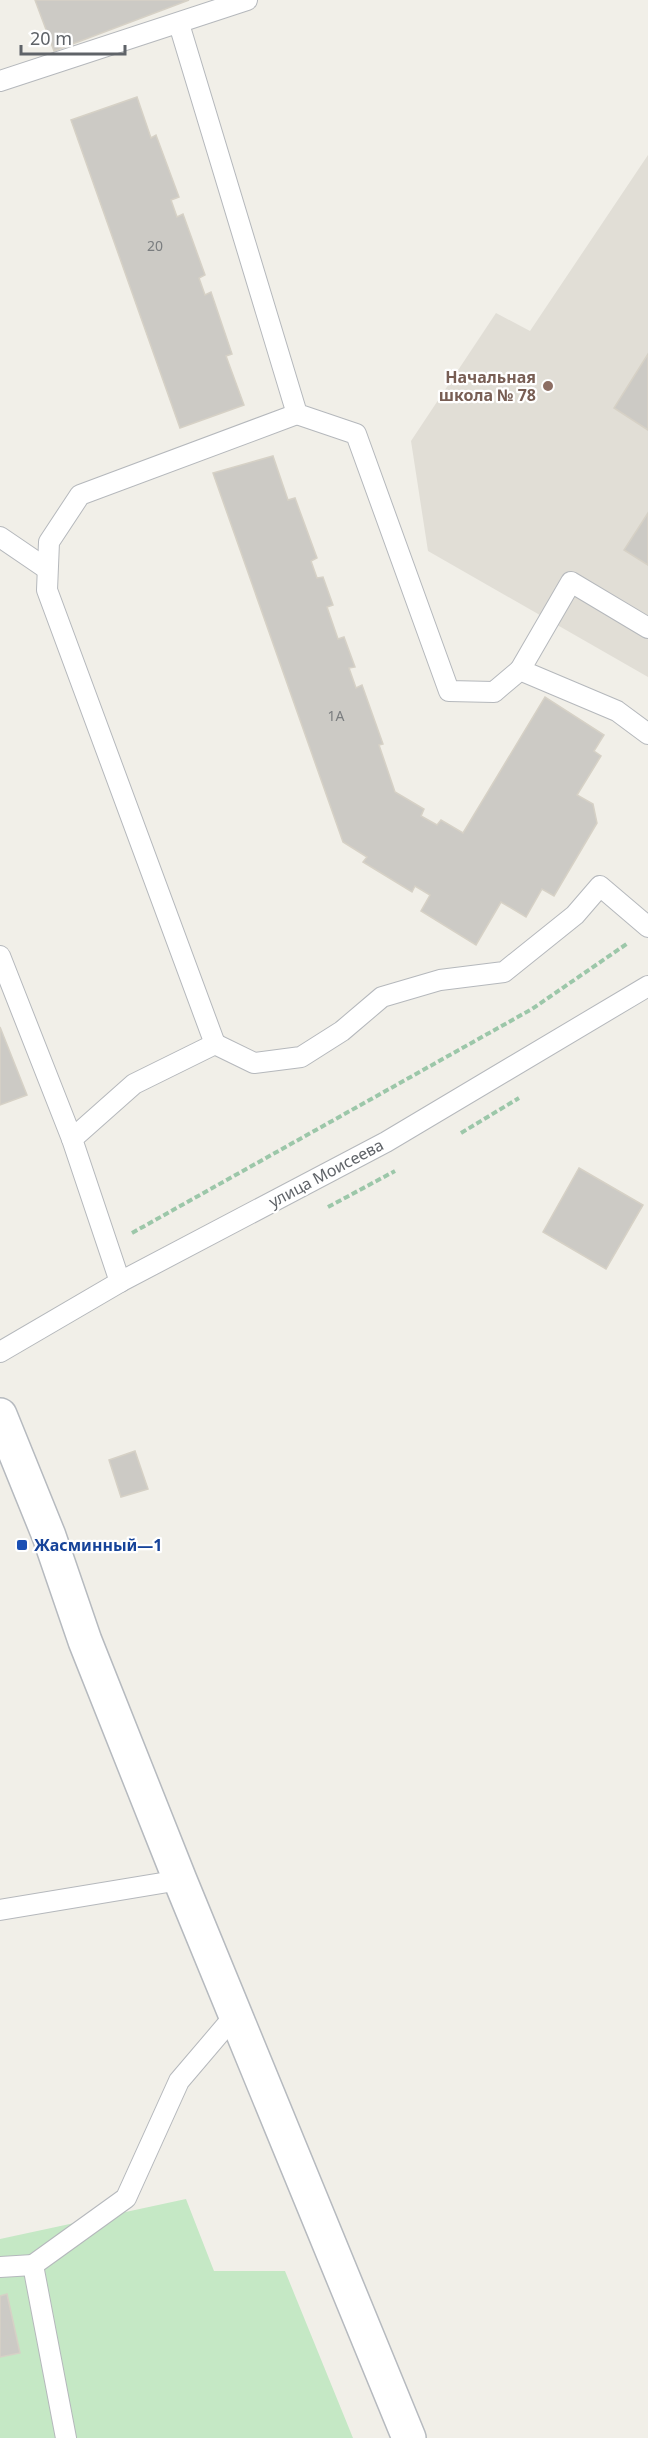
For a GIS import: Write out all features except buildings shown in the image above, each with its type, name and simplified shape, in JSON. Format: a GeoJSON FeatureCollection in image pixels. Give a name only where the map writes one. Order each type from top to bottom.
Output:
{"type":"FeatureCollection","features":[{"type":"Feature","properties":{"kind":"main road"},"geometry":{"type":"LineString","coordinates":[[1,1420],[49,1536],[85,1641],[180,1880],[409,2438]]}},
{"type":"Feature","properties":{"kind":"lane"},"geometry":{"type":"LineString","coordinates":[[0,81],[247,0]]}},
{"type":"Feature","properties":{"kind":"lane"},"geometry":{"type":"LineString","coordinates":[[179,24],[297,414]]}},
{"type":"Feature","properties":{"kind":"lane"},"geometry":{"type":"LineString","coordinates":[[648,628],[571,582],[520,670],[494,692],[449,691],[356,434],[297,414],[80,495],[49,542],[47,590],[215,1044],[254,1064],[301,1057],[342,1031],[382,998],[440,980],[504,972],[575,915],[600,886],[648,927]]}},
{"type":"Feature","properties":{"kind":"lane"},"geometry":{"type":"LineString","coordinates":[[0,537],[47,569]]}},
{"type":"Feature","properties":{"kind":"lane"},"geometry":{"type":"LineString","coordinates":[[520,670],[617,711],[648,734]]}},
{"type":"Feature","properties":{"kind":"lane"},"geometry":{"type":"LineString","coordinates":[[0,956],[72,1139],[120,1282]]}},
{"type":"Feature","properties":{"kind":"lane","name":"улица Моисеева"},"geometry":{"type":"LineString","coordinates":[[0,1352],[120,1282],[386,1142],[648,986]]}},
{"type":"Feature","properties":{"kind":"lane"},"geometry":{"type":"LineString","coordinates":[[72,1139],[134,1084],[215,1044]]}},
{"type":"Feature","properties":{"kind":"lane"},"geometry":{"type":"LineString","coordinates":[[0,1910],[180,1880]]}},
{"type":"Feature","properties":{"kind":"lane"},"geometry":{"type":"LineString","coordinates":[[0,2267],[33,2265],[126,2198],[179,2081],[236,2014]]}},
{"type":"Feature","properties":{"kind":"lane"},"geometry":{"type":"LineString","coordinates":[[33,2265],[66,2438]]}},
{"type":"Feature","properties":{"kind":"path"},"geometry":{"type":"LineString","coordinates":[[128,1235],[532,1009],[629,942]]}},
{"type":"Feature","properties":{"kind":"shaded area","name":"Начальная школа № 78"},"geometry":{"type":"Polygon","coordinates":[[[648,155],[648,677],[428,551],[411,441],[496,313],[530,331],[648,155]]]}},
{"type":"Feature","properties":{"kind":"green space"},"geometry":{"type":"Polygon","coordinates":[[[186,2199],[214,2271],[285,2271],[353,2438],[0,2438],[0,2239],[186,2199]]]}},
{"type":"Feature","properties":{"kind":"place","name":"Начальная школа № 78"},"geometry":{"type":"Point","coordinates":[548,386]}},
{"type":"Feature","properties":{"kind":"place","name":"Жасминный—1"},"geometry":{"type":"Point","coordinates":[22,1545]}}]}
